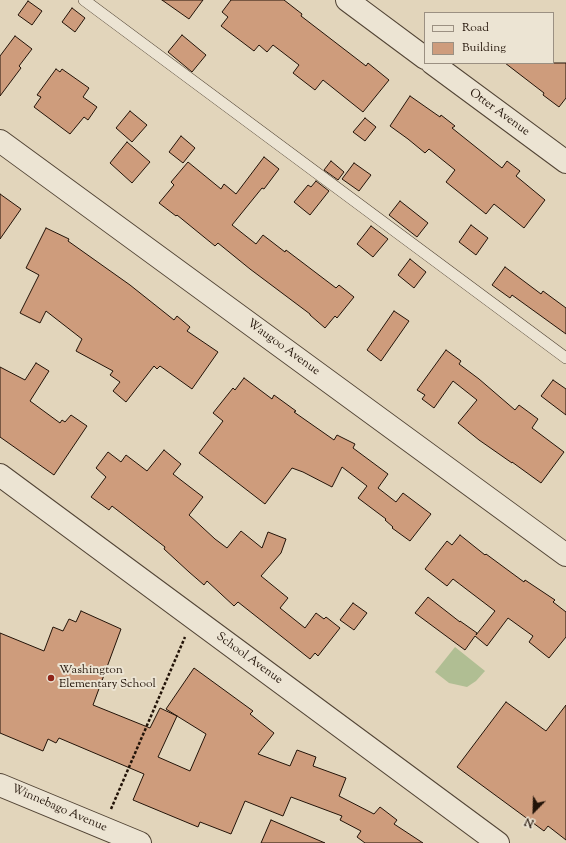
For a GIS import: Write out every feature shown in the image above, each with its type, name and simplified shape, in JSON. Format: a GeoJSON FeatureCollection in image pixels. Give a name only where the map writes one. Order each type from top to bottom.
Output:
{"type":"FeatureCollection","features":[{"type":"Feature","properties":{"kind":"street"},"geometry":{"type":"LineString","coordinates":[[347,0],[424,57]]}},
{"type":"Feature","properties":{"kind":"street","name":"Otter Avenue"},"geometry":{"type":"LineString","coordinates":[[433,64],[566,162]]}},
{"type":"Feature","properties":{"kind":"street","name":"Waugoo Avenue"},"geometry":{"type":"LineString","coordinates":[[0,140],[566,555]]}},
{"type":"Feature","properties":{"kind":"street","name":"School Avenue"},"geometry":{"type":"LineString","coordinates":[[0,475],[498,843]]}},
{"type":"Feature","properties":{"kind":"street","name":"Winnebago Avenue"},"geometry":{"type":"LineString","coordinates":[[0,784],[140,843]]}},
{"type":"Feature","properties":{"kind":"lane"},"geometry":{"type":"LineString","coordinates":[[84,0],[566,358]]}},
{"type":"Feature","properties":{"kind":"path"},"geometry":{"type":"LineString","coordinates":[[102,827],[193,618]]}},
{"type":"Feature","properties":{"kind":"green space"},"geometry":{"type":"Polygon","coordinates":[[[455,647],[485,671],[476,681],[467,687],[449,683],[435,672],[455,647]]]}},
{"type":"Feature","properties":{"kind":"building"},"geometry":{"type":"Polygon","coordinates":[[[162,0],[203,0],[189,19],[162,0]]]}},
{"type":"Feature","properties":{"kind":"building"},"geometry":{"type":"Polygon","coordinates":[[[231,0],[284,0],[302,14],[301,16],[366,66],[368,63],[389,80],[363,112],[323,80],[315,90],[293,73],[299,65],[273,45],[267,52],[259,45],[254,51],[221,26],[228,17],[222,12],[231,0]]]}},
{"type":"Feature","properties":{"kind":"building"},"geometry":{"type":"Polygon","coordinates":[[[28,1],[42,11],[32,25],[18,15],[28,1]]]}},
{"type":"Feature","properties":{"kind":"building"},"geometry":{"type":"Polygon","coordinates":[[[72,8],[85,18],[75,32],[62,22],[72,8]]]}},
{"type":"Feature","properties":{"kind":"building"},"geometry":{"type":"Polygon","coordinates":[[[182,35],[206,55],[192,72],[168,52],[182,35]]]}},
{"type":"Feature","properties":{"kind":"building"},"geometry":{"type":"Polygon","coordinates":[[[15,36],[32,49],[19,66],[21,68],[0,96],[0,56],[15,36]]]}},
{"type":"Feature","properties":{"kind":"building"},"geometry":{"type":"Polygon","coordinates":[[[566,63],[566,98],[559,107],[543,95],[544,93],[506,64],[566,63]]]}},
{"type":"Feature","properties":{"kind":"building"},"geometry":{"type":"Polygon","coordinates":[[[56,69],[60,72],[62,69],[89,88],[83,97],[97,107],[88,120],[84,117],[70,134],[34,107],[41,97],[37,95],[56,69]]]}},
{"type":"Feature","properties":{"kind":"building"},"geometry":{"type":"Polygon","coordinates":[[[410,96],[440,117],[441,115],[455,126],[452,128],[502,168],[507,161],[520,171],[516,176],[545,200],[524,228],[494,204],[486,214],[446,182],[455,170],[429,149],[425,153],[390,126],[410,96]]]}},
{"type":"Feature","properties":{"kind":"building"},"geometry":{"type":"Polygon","coordinates":[[[130,111],[147,125],[132,142],[116,128],[130,111]]]}},
{"type":"Feature","properties":{"kind":"building"},"geometry":{"type":"Polygon","coordinates":[[[365,118],[376,127],[365,141],[353,132],[365,118]]]}},
{"type":"Feature","properties":{"kind":"building"},"geometry":{"type":"Polygon","coordinates":[[[181,136],[195,148],[183,163],[169,152],[181,136]]]}},
{"type":"Feature","properties":{"kind":"building"},"geometry":{"type":"Polygon","coordinates":[[[127,142],[150,162],[132,183],[110,163],[127,142]]]}},
{"type":"Feature","properties":{"kind":"building"},"geometry":{"type":"Polygon","coordinates":[[[264,157],[279,169],[264,189],[262,188],[232,225],[256,244],[263,235],[285,252],[286,250],[336,288],[339,285],[354,297],[337,318],[335,316],[325,328],[310,314],[218,243],[215,246],[177,215],[176,216],[159,203],[174,185],[171,182],[188,162],[221,189],[224,184],[236,194],[264,157]]]}},
{"type":"Feature","properties":{"kind":"building"},"geometry":{"type":"Polygon","coordinates":[[[331,161],[344,172],[338,180],[324,170],[331,161]]]}},
{"type":"Feature","properties":{"kind":"building"},"geometry":{"type":"Polygon","coordinates":[[[354,163],[371,175],[359,191],[342,179],[354,163]]]}},
{"type":"Feature","properties":{"kind":"building"},"geometry":{"type":"Polygon","coordinates":[[[316,181],[329,191],[310,215],[294,202],[308,185],[311,187],[316,181]]]}},
{"type":"Feature","properties":{"kind":"building"},"geometry":{"type":"Polygon","coordinates":[[[0,194],[21,209],[0,239],[0,194]]]}},
{"type":"Feature","properties":{"kind":"building"},"geometry":{"type":"Polygon","coordinates":[[[400,201],[428,223],[417,237],[389,215],[400,201]]]}},
{"type":"Feature","properties":{"kind":"building"},"geometry":{"type":"Polygon","coordinates":[[[471,225],[488,238],[476,255],[459,242],[471,225]]]}},
{"type":"Feature","properties":{"kind":"building"},"geometry":{"type":"Polygon","coordinates":[[[371,226],[388,239],[373,257],[357,244],[371,226]]]}},
{"type":"Feature","properties":{"kind":"building"},"geometry":{"type":"Polygon","coordinates":[[[46,228],[69,239],[68,241],[130,285],[174,320],[177,316],[190,327],[187,331],[218,352],[192,389],[160,366],[157,369],[154,366],[126,402],[113,391],[120,382],[110,375],[113,371],[76,351],[82,339],[46,311],[40,323],[20,313],[39,275],[26,268],[46,228]]]}},
{"type":"Feature","properties":{"kind":"building"},"geometry":{"type":"Polygon","coordinates":[[[410,259],[426,272],[414,288],[398,275],[410,259]]]}},
{"type":"Feature","properties":{"kind":"building"},"geometry":{"type":"Polygon","coordinates":[[[505,267],[541,294],[543,291],[566,308],[566,334],[512,295],[510,298],[492,285],[505,267]]]}},
{"type":"Feature","properties":{"kind":"building"},"geometry":{"type":"Polygon","coordinates":[[[394,311],[409,321],[381,361],[367,350],[394,311]]]}},
{"type":"Feature","properties":{"kind":"building"},"geometry":{"type":"Polygon","coordinates":[[[446,350],[461,361],[459,364],[515,410],[519,405],[538,419],[532,428],[564,452],[541,483],[479,440],[458,423],[477,400],[453,381],[434,408],[422,399],[425,395],[417,390],[446,350]]]}},
{"type":"Feature","properties":{"kind":"building"},"geometry":{"type":"Polygon","coordinates":[[[36,363],[49,371],[30,401],[60,423],[62,420],[65,422],[71,415],[87,426],[54,475],[0,437],[0,367],[25,380],[36,363]]]}},
{"type":"Feature","properties":{"kind":"building"},"geometry":{"type":"Polygon","coordinates":[[[244,378],[272,399],[274,395],[296,411],[294,412],[334,440],[337,435],[355,444],[353,448],[388,474],[378,488],[396,502],[403,493],[431,514],[410,541],[392,528],[393,527],[385,520],[386,519],[358,498],[367,486],[342,467],[332,487],[292,468],[265,504],[199,453],[223,421],[213,413],[233,388],[235,390],[244,378]]]}},
{"type":"Feature","properties":{"kind":"building"},"geometry":{"type":"Polygon","coordinates":[[[553,380],[566,389],[566,415],[541,396],[553,380]]]}},
{"type":"Feature","properties":{"kind":"building"},"geometry":{"type":"Polygon","coordinates":[[[164,450],[181,464],[173,474],[203,497],[189,515],[227,548],[241,531],[262,548],[268,532],[286,539],[281,553],[261,576],[288,598],[280,608],[305,628],[316,613],[324,619],[326,617],[340,628],[318,656],[315,653],[310,659],[238,602],[234,606],[207,581],[204,585],[164,549],[165,547],[112,506],[109,510],[91,497],[106,477],[96,468],[108,452],[121,462],[126,455],[147,471],[164,450]]]}},
{"type":"Feature","properties":{"kind":"building"},"geometry":{"type":"Polygon","coordinates":[[[460,535],[485,555],[486,554],[524,582],[525,580],[555,600],[553,602],[566,612],[566,637],[549,658],[529,642],[533,636],[508,618],[487,646],[475,636],[465,650],[415,613],[428,597],[460,622],[477,633],[476,635],[495,611],[453,579],[447,586],[425,569],[447,541],[452,545],[460,535]]]}},
{"type":"Feature","properties":{"kind":"building"},"geometry":{"type":"Polygon","coordinates":[[[353,603],[367,613],[354,630],[340,620],[353,603]]]}},
{"type":"Feature","properties":{"kind":"building"},"geometry":{"type":"Polygon","coordinates":[[[81,611],[121,629],[93,705],[150,728],[160,708],[177,716],[166,709],[194,668],[253,711],[250,714],[274,733],[258,754],[290,766],[297,750],[316,757],[313,766],[346,778],[339,796],[374,814],[380,807],[397,820],[394,824],[423,843],[365,843],[357,837],[361,831],[340,820],[342,816],[291,797],[283,816],[245,801],[231,834],[200,822],[198,827],[133,800],[144,774],[59,738],[56,743],[48,739],[43,751],[0,733],[0,633],[44,651],[53,627],[63,631],[69,619],[76,622],[81,611]],[[177,716],[158,757],[190,771],[206,734],[177,716]]]}},
{"type":"Feature","properties":{"kind":"building"},"geometry":{"type":"Polygon","coordinates":[[[506,702],[546,731],[566,705],[566,840],[548,826],[544,831],[457,767],[506,702]]]}},
{"type":"Feature","properties":{"kind":"building"},"geometry":{"type":"Polygon","coordinates":[[[271,820],[325,843],[261,843],[271,820]]]}},
{"type":"Feature","properties":{"kind":"place","name":"Washington Elementary School"},"geometry":{"type":"Point","coordinates":[51,678]}}]}
